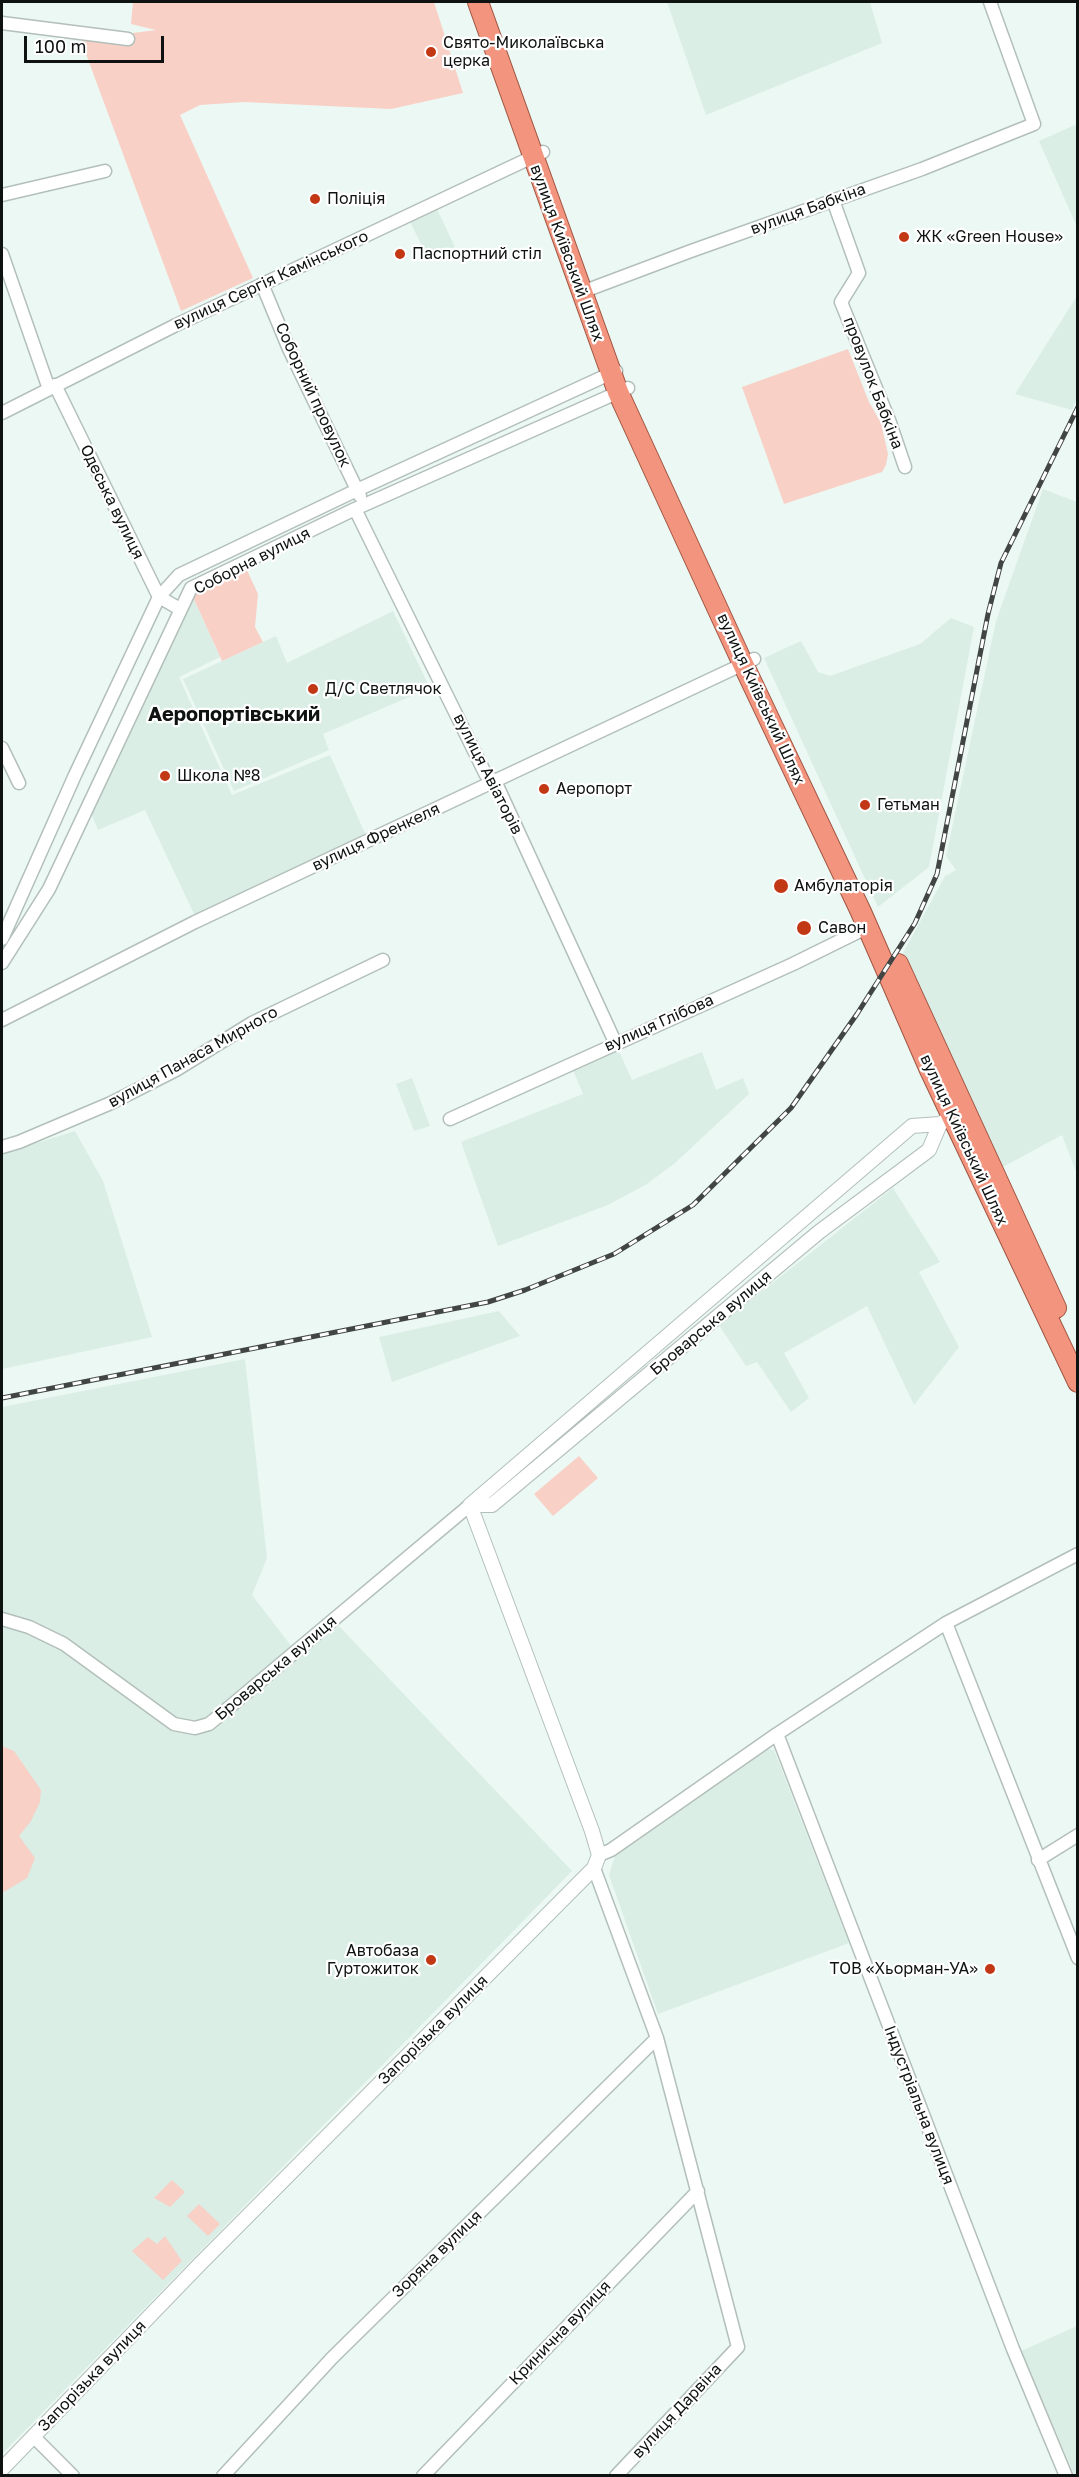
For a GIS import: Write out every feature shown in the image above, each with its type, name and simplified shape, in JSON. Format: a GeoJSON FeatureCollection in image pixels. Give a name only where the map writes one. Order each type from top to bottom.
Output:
{"type":"FeatureCollection","features":[{"type":"Feature","properties":{"kind":"highway","name":"вулиця Київський Шлях"},"geometry":{"type":"LineString","coordinates":[[478,2],[538,154]]}},
{"type":"Feature","properties":{"kind":"highway","name":"вулиця Київський Шлях"},"geometry":{"type":"LineString","coordinates":[[490,2],[538,154],[619,381],[953,1116],[1077,1353]]}},
{"type":"Feature","properties":{"kind":"highway","name":"вулиця Київський Шлях"},"geometry":{"type":"LineString","coordinates":[[748,661],[953,1116],[1077,1382]]}},
{"type":"Feature","properties":{"kind":"street","name":"вулиця Бабкіна"},"geometry":{"type":"LineString","coordinates":[[586,291],[922,169],[1035,124],[990,2]]}},
{"type":"Feature","properties":{"kind":"street"},"geometry":{"type":"LineString","coordinates":[[2,23],[128,39]]}},
{"type":"Feature","properties":{"kind":"street","name":"вулиця Сергія Камінського"},"geometry":{"type":"LineString","coordinates":[[2,413],[262,284],[538,154]]}},
{"type":"Feature","properties":{"kind":"street"},"geometry":{"type":"LineString","coordinates":[[2,195],[105,171]]}},
{"type":"Feature","properties":{"kind":"street","name":"провулок Бабкіна"},"geometry":{"type":"LineString","coordinates":[[832,200],[858,273],[841,302],[889,420],[905,467]]}},
{"type":"Feature","properties":{"kind":"street","name":"Одеська вулиця"},"geometry":{"type":"LineString","coordinates":[[2,254],[52,387],[159,597]]}},
{"type":"Feature","properties":{"kind":"street","name":"Соборний провулок"},"geometry":{"type":"LineString","coordinates":[[262,284],[357,490],[359,507]]}},
{"type":"Feature","properties":{"kind":"street","name":"Соборна вулиця"},"geometry":{"type":"LineString","coordinates":[[2,939],[75,775],[159,597],[179,575],[357,490],[619,381]]}},
{"type":"Feature","properties":{"kind":"street","name":"Соборна вулиця"},"geometry":{"type":"LineString","coordinates":[[2,963],[49,890],[191,588],[619,381]]}},
{"type":"Feature","properties":{"kind":"street","name":"вулиця Авіаторів"},"geometry":{"type":"LineString","coordinates":[[359,507],[486,775],[495,781],[615,1042]]}},
{"type":"Feature","properties":{"kind":"street"},"geometry":{"type":"LineString","coordinates":[[159,597],[180,609]]}},
{"type":"Feature","properties":{"kind":"street","name":"вулиця Френкеля"},"geometry":{"type":"LineString","coordinates":[[2,1020],[195,922],[748,661]]}},
{"type":"Feature","properties":{"kind":"street"},"geometry":{"type":"LineString","coordinates":[[2,748],[19,783]]}},
{"type":"Feature","properties":{"kind":"street","name":"вулиця Глібова"},"geometry":{"type":"LineString","coordinates":[[450,1119],[615,1042],[793,964],[868,927]]}},
{"type":"Feature","properties":{"kind":"street","name":"вулиця Панаса Мирного"},"geometry":{"type":"LineString","coordinates":[[2,1147],[111,1103],[176,1070],[252,1023],[383,960]]}},
{"type":"Feature","properties":{"kind":"street","name":"Броварська вулиця"},"geometry":{"type":"LineString","coordinates":[[2,1619],[29,1627],[64,1644],[174,1724],[195,1728],[209,1724],[470,1505],[912,1126],[953,1116]]}},
{"type":"Feature","properties":{"kind":"street","name":"Броварська вулиця"},"geometry":{"type":"LineString","coordinates":[[470,1505],[492,1505],[819,1232],[929,1150],[953,1116]]}},
{"type":"Feature","properties":{"kind":"street"},"geometry":{"type":"LineString","coordinates":[[470,1505],[597,1861],[657,2038],[698,2191]]}},
{"type":"Feature","properties":{"kind":"street"},"geometry":{"type":"LineString","coordinates":[[597,1861],[777,1734],[946,1623],[1077,1554]]}},
{"type":"Feature","properties":{"kind":"street"},"geometry":{"type":"LineString","coordinates":[[946,1623],[1077,1958]]}},
{"type":"Feature","properties":{"kind":"street","name":"Індустріальна вулиця"},"geometry":{"type":"LineString","coordinates":[[777,1734],[1013,2349],[1066,2475]]}},
{"type":"Feature","properties":{"kind":"street"},"geometry":{"type":"LineString","coordinates":[[1038,1860],[1077,1835]]}},
{"type":"Feature","properties":{"kind":"street","name":"Запорізька вулиця"},"geometry":{"type":"LineString","coordinates":[[2,2469],[200,2264],[597,1861]]}},
{"type":"Feature","properties":{"kind":"street","name":"Зоряна вулиця"},"geometry":{"type":"LineString","coordinates":[[223,2475],[332,2358],[657,2038]]}},
{"type":"Feature","properties":{"kind":"street","name":"вулиця Дарвіна"},"geometry":{"type":"LineString","coordinates":[[616,2475],[738,2347],[698,2191]]}},
{"type":"Feature","properties":{"kind":"street","name":"Кринична вулиця"},"geometry":{"type":"LineString","coordinates":[[423,2475],[698,2191]]}},
{"type":"Feature","properties":{"kind":"street"},"geometry":{"type":"LineString","coordinates":[[33,2436],[73,2475]]}},
{"type":"Feature","properties":{"kind":"shaded area"},"geometry":{"type":"Polygon","coordinates":[[[133,2],[434,2],[463,93],[391,109],[244,102],[200,105],[180,115],[253,278],[181,311],[79,35],[133,42],[133,33],[156,30],[131,24],[133,2]]]}},
{"type":"Feature","properties":{"kind":"shaded area"},"geometry":{"type":"Polygon","coordinates":[[[667,2],[870,2],[882,43],[706,115],[667,2]]]}},
{"type":"Feature","properties":{"kind":"shaded area"},"geometry":{"type":"Polygon","coordinates":[[[1077,124],[1077,227],[1039,141],[1077,124]]]}},
{"type":"Feature","properties":{"kind":"shaded area"},"geometry":{"type":"Polygon","coordinates":[[[437,209],[455,247],[428,258],[410,222],[437,209]]]}},
{"type":"Feature","properties":{"kind":"shaded area"},"geometry":{"type":"Polygon","coordinates":[[[1077,296],[1077,398],[1072,410],[1015,394],[1077,296]]]}},
{"type":"Feature","properties":{"kind":"shaded area"},"geometry":{"type":"Polygon","coordinates":[[[848,349],[869,402],[881,423],[888,454],[886,465],[882,472],[784,504],[742,387],[848,349]]]}},
{"type":"Feature","properties":{"kind":"shaded area"},"geometry":{"type":"Polygon","coordinates":[[[1043,489],[1077,502],[1077,1174],[1062,1135],[1001,1168],[903,953],[945,876],[956,870],[946,856],[996,621],[1043,489]]]}},
{"type":"Feature","properties":{"kind":"shaded area"},"geometry":{"type":"Polygon","coordinates":[[[246,568],[258,594],[255,627],[263,642],[222,661],[192,595],[246,568]]]}},
{"type":"Feature","properties":{"kind":"shaded area","name":"Школа №8"},"geometry":{"type":"Polygon","coordinates":[[[192,595],[220,657],[179,677],[232,795],[330,755],[368,840],[195,916],[145,810],[98,830],[90,811],[192,595]]]}},
{"type":"Feature","properties":{"kind":"shaded area"},"geometry":{"type":"Polygon","coordinates":[[[393,611],[430,688],[323,734],[329,750],[234,791],[183,679],[276,636],[287,663],[393,611]]]}},
{"type":"Feature","properties":{"kind":"shaded area"},"geometry":{"type":"Polygon","coordinates":[[[951,618],[974,627],[929,867],[878,907],[764,658],[801,641],[818,672],[830,676],[920,644],[951,618]]]}},
{"type":"Feature","properties":{"kind":"shaded area"},"geometry":{"type":"Polygon","coordinates":[[[615,1042],[632,1080],[702,1052],[716,1090],[743,1078],[749,1094],[675,1163],[647,1184],[608,1205],[498,1246],[461,1142],[583,1094],[570,1063],[615,1042]]]}},
{"type":"Feature","properties":{"kind":"shaded area"},"geometry":{"type":"Polygon","coordinates":[[[412,1078],[430,1126],[414,1131],[396,1084],[412,1078]]]}},
{"type":"Feature","properties":{"kind":"shaded area"},"geometry":{"type":"Polygon","coordinates":[[[75,1131],[103,1181],[152,1337],[2,1369],[2,1154],[75,1131]]]}},
{"type":"Feature","properties":{"kind":"shaded area"},"geometry":{"type":"Polygon","coordinates":[[[893,1188],[940,1262],[919,1272],[959,1347],[914,1405],[867,1306],[784,1353],[809,1398],[791,1412],[757,1362],[746,1366],[719,1325],[893,1188]]]}},
{"type":"Feature","properties":{"kind":"shaded area"},"geometry":{"type":"Polygon","coordinates":[[[499,1311],[520,1336],[392,1382],[379,1337],[499,1311]]]}},
{"type":"Feature","properties":{"kind":"shaded area"},"geometry":{"type":"Polygon","coordinates":[[[245,1359],[267,1558],[252,1595],[292,1647],[303,1654],[339,1626],[572,1871],[2,2454],[2,1407],[245,1359]]]}},
{"type":"Feature","properties":{"kind":"shaded area"},"geometry":{"type":"Polygon","coordinates":[[[579,1456],[598,1478],[553,1516],[534,1494],[579,1456]]]}},
{"type":"Feature","properties":{"kind":"shaded area"},"geometry":{"type":"Polygon","coordinates":[[[2,1746],[14,1751],[41,1790],[40,1802],[31,1821],[19,1836],[35,1858],[27,1878],[2,1893],[2,1746]]]}},
{"type":"Feature","properties":{"kind":"shaded area"},"geometry":{"type":"Polygon","coordinates":[[[768,1749],[774,1750],[849,1943],[658,2014],[609,1875],[616,1853],[768,1749]]]}},
{"type":"Feature","properties":{"kind":"shaded area"},"geometry":{"type":"Polygon","coordinates":[[[172,2180],[185,2192],[170,2207],[154,2198],[172,2180]]]}},
{"type":"Feature","properties":{"kind":"shaded area"},"geometry":{"type":"Polygon","coordinates":[[[199,2204],[220,2224],[208,2236],[187,2216],[199,2204]]]}},
{"type":"Feature","properties":{"kind":"shaded area"},"geometry":{"type":"Polygon","coordinates":[[[165,2236],[182,2261],[163,2280],[132,2251],[148,2237],[157,2244],[165,2236]]]}},
{"type":"Feature","properties":{"kind":"shaded area"},"geometry":{"type":"Polygon","coordinates":[[[1077,2326],[1078,2475],[1075,2476],[1021,2351],[1077,2326]]]}},
{"type":"Feature","properties":{"kind":"railway"},"geometry":{"type":"LineString","coordinates":[[2,1398],[488,1302],[525,1290],[614,1254],[693,1205],[791,1108],[857,1014],[915,923],[937,874],[988,614],[1001,563],[1078,407]]}},
{"type":"Feature","properties":{"kind":"place","name":"Свято-Миколаївська церка"},"geometry":{"type":"Point","coordinates":[431,52]}},
{"type":"Feature","properties":{"kind":"place","name":"Поліція"},"geometry":{"type":"Point","coordinates":[315,199]}},
{"type":"Feature","properties":{"kind":"place","name":"ЖК «Green House»"},"geometry":{"type":"Point","coordinates":[904,237]}},
{"type":"Feature","properties":{"kind":"place","name":"Паспортний стіл"},"geometry":{"type":"Point","coordinates":[400,254]}},
{"type":"Feature","properties":{"kind":"place","name":"Д/С Светлячок"},"geometry":{"type":"Point","coordinates":[313,689]}},
{"type":"Feature","properties":{"kind":"place","name":"Школа №8"},"geometry":{"type":"Point","coordinates":[165,776]}},
{"type":"Feature","properties":{"kind":"place","name":"Аеропорт"},"geometry":{"type":"Point","coordinates":[544,789]}},
{"type":"Feature","properties":{"kind":"place","name":"Гетьман"},"geometry":{"type":"Point","coordinates":[865,805]}},
{"type":"Feature","properties":{"kind":"place","name":"Амбулаторія"},"geometry":{"type":"Point","coordinates":[781,886]}},
{"type":"Feature","properties":{"kind":"place","name":"Савон"},"geometry":{"type":"Point","coordinates":[804,928]}},
{"type":"Feature","properties":{"kind":"place","name":"Автобаза Гуртожиток"},"geometry":{"type":"Point","coordinates":[431,1960]}},
{"type":"Feature","properties":{"kind":"place","name":"ТОВ «Хьорман-УА»"},"geometry":{"type":"Point","coordinates":[990,1969]}},
{"type":"Feature","properties":{"kind":"district","name":"Аеропортівський"},"geometry":{"type":"Point","coordinates":[234,715]}}]}
